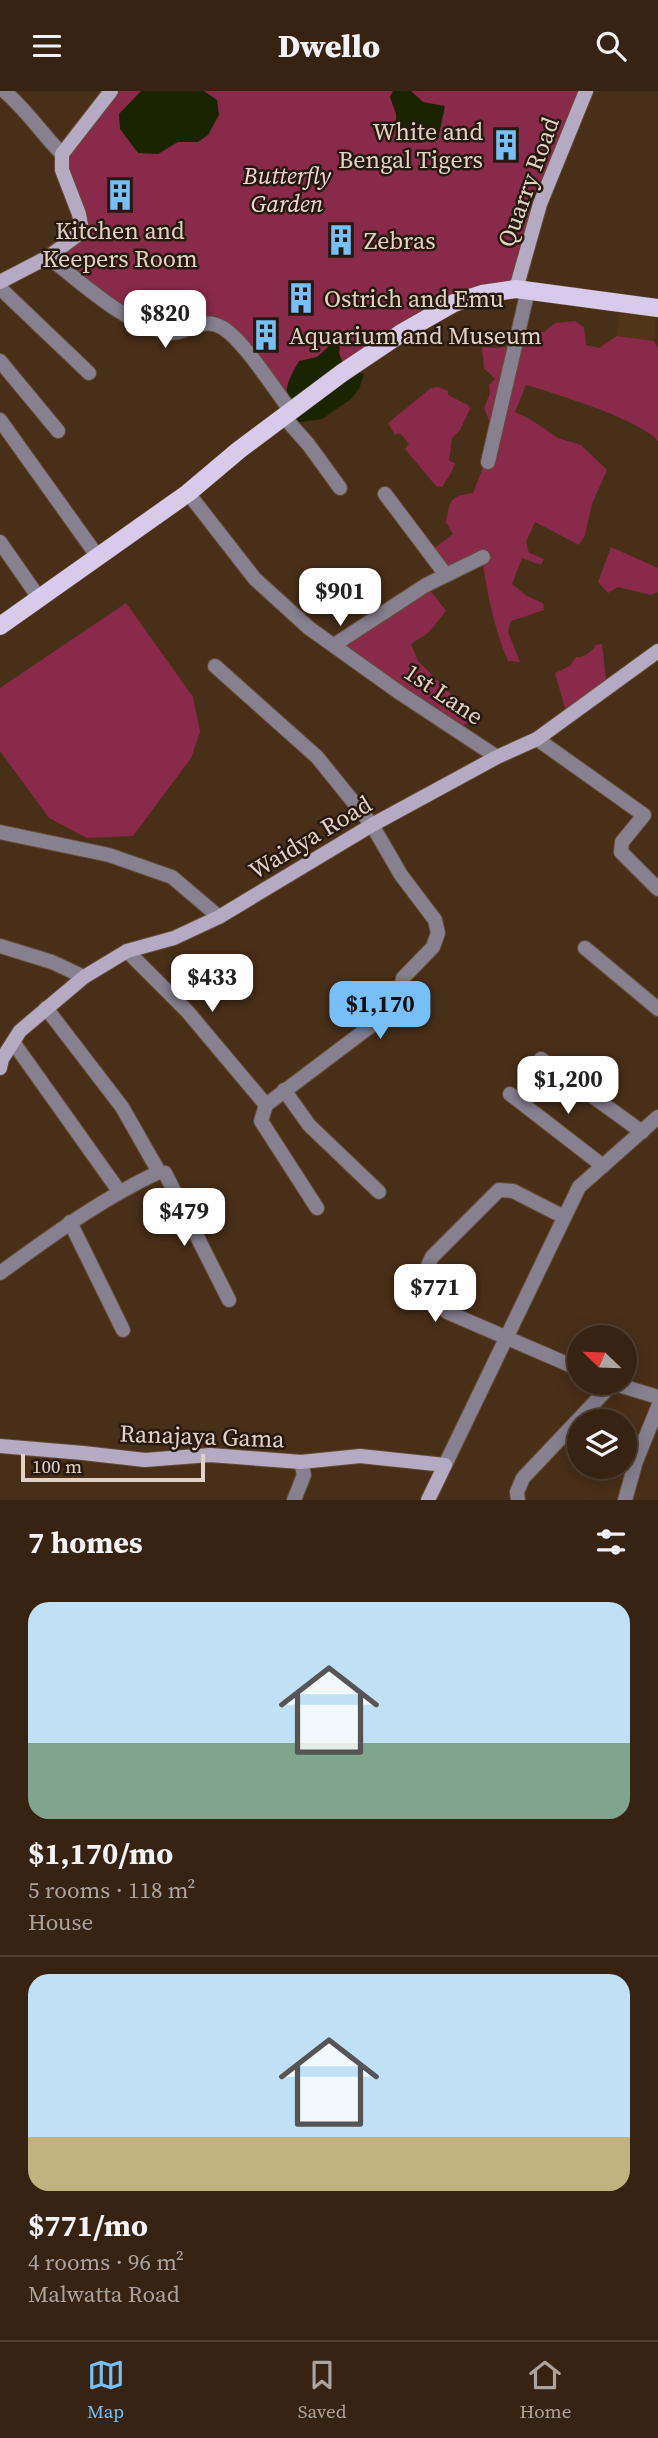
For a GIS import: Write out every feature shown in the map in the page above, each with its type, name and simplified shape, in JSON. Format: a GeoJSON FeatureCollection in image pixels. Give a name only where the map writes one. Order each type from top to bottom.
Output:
{"type":"FeatureCollection","features":[{"type":"Feature","properties":{"kind":"main road"},"geometry":{"type":"LineString","coordinates":[[0,626],[188,493],[342,373],[403,332],[444,309],[482,294],[522,289],[658,308]]}},
{"type":"Feature","properties":{"kind":"street"},"geometry":{"type":"LineString","coordinates":[[4,91],[20,104],[62,154]]}},
{"type":"Feature","properties":{"kind":"street"},"geometry":{"type":"LineString","coordinates":[[0,282],[48,257],[75,237],[81,225],[62,170],[62,154],[111,91]]}},
{"type":"Feature","properties":{"kind":"street","name":"Quarry Road"},"geometry":{"type":"LineString","coordinates":[[522,289],[540,204],[586,91]]}},
{"type":"Feature","properties":{"kind":"street"},"geometry":{"type":"LineString","coordinates":[[48,257],[124,314],[155,329],[171,333],[207,322],[223,328],[249,355],[340,488]]}},
{"type":"Feature","properties":{"kind":"street"},"geometry":{"type":"LineString","coordinates":[[0,288],[89,373]]}},
{"type":"Feature","properties":{"kind":"street"},"geometry":{"type":"LineString","coordinates":[[488,462],[522,289]]}},
{"type":"Feature","properties":{"kind":"street"},"geometry":{"type":"LineString","coordinates":[[0,361],[58,431]]}},
{"type":"Feature","properties":{"kind":"street"},"geometry":{"type":"LineString","coordinates":[[0,420],[98,557]]}},
{"type":"Feature","properties":{"kind":"street","name":"1st Lane"},"geometry":{"type":"LineString","coordinates":[[188,493],[254,579],[309,628],[400,694],[497,757]]}},
{"type":"Feature","properties":{"kind":"street"},"geometry":{"type":"LineString","coordinates":[[385,494],[446,575]]}},
{"type":"Feature","properties":{"kind":"street"},"geometry":{"type":"LineString","coordinates":[[0,542],[39,598]]}},
{"type":"Feature","properties":{"kind":"street"},"geometry":{"type":"LineString","coordinates":[[334,645],[446,575],[482,557]]}},
{"type":"Feature","properties":{"kind":"street","name":"Waidya Road"},"geometry":{"type":"LineString","coordinates":[[0,1068],[11,1038],[84,977],[127,951],[174,938],[219,918],[372,825],[497,757],[537,739],[658,651]]}},
{"type":"Feature","properties":{"kind":"street"},"geometry":{"type":"LineString","coordinates":[[215,666],[317,757],[372,825],[401,875],[435,921],[438,933],[433,947],[403,978],[400,994],[380,1019],[267,1105],[261,1121],[317,1208]]}},
{"type":"Feature","properties":{"kind":"street"},"geometry":{"type":"LineString","coordinates":[[537,739],[645,815],[622,842],[621,852],[658,889]]}},
{"type":"Feature","properties":{"kind":"street"},"geometry":{"type":"LineString","coordinates":[[0,832],[109,855],[172,877],[219,918]]}},
{"type":"Feature","properties":{"kind":"street"},"geometry":{"type":"LineString","coordinates":[[0,946],[52,962],[84,977]]}},
{"type":"Feature","properties":{"kind":"street"},"geometry":{"type":"LineString","coordinates":[[585,948],[658,1009]]}},
{"type":"Feature","properties":{"kind":"street"},"geometry":{"type":"LineString","coordinates":[[127,951],[187,1011],[267,1105]]}},
{"type":"Feature","properties":{"kind":"street"},"geometry":{"type":"LineString","coordinates":[[46,1008],[121,1107],[159,1172]]}},
{"type":"Feature","properties":{"kind":"street"},"geometry":{"type":"LineString","coordinates":[[11,1038],[119,1191]]}},
{"type":"Feature","properties":{"kind":"street"},"geometry":{"type":"LineString","coordinates":[[541,1059],[642,1132]]}},
{"type":"Feature","properties":{"kind":"street"},"geometry":{"type":"LineString","coordinates":[[284,1090],[309,1125],[379,1192]]}},
{"type":"Feature","properties":{"kind":"street"},"geometry":{"type":"LineString","coordinates":[[510,1094],[603,1166]]}},
{"type":"Feature","properties":{"kind":"street"},"geometry":{"type":"LineString","coordinates":[[428,1500],[579,1187],[658,1117]]}},
{"type":"Feature","properties":{"kind":"street"},"geometry":{"type":"LineString","coordinates":[[0,1273],[70,1222],[119,1191],[159,1172],[165,1173],[229,1300]]}},
{"type":"Feature","properties":{"kind":"street"},"geometry":{"type":"LineString","coordinates":[[564,1217],[513,1191],[499,1190],[432,1257],[425,1272],[447,1312],[567,1364]]}},
{"type":"Feature","properties":{"kind":"street"},"geometry":{"type":"LineString","coordinates":[[70,1222],[123,1330]]}},
{"type":"Feature","properties":{"kind":"street"},"geometry":{"type":"LineString","coordinates":[[637,1390],[658,1397]]}},
{"type":"Feature","properties":{"kind":"street"},"geometry":{"type":"LineString","coordinates":[[518,1500],[517,1492],[523,1478],[602,1395]]}},
{"type":"Feature","properties":{"kind":"street"},"geometry":{"type":"LineString","coordinates":[[625,1500],[636,1461],[658,1407]]}},
{"type":"Feature","properties":{"kind":"street","name":"Ranajaya Gama"},"geometry":{"type":"LineString","coordinates":[[0,1446],[145,1460],[210,1455],[301,1462],[360,1456],[445,1465]]}},
{"type":"Feature","properties":{"kind":"street"},"geometry":{"type":"LineString","coordinates":[[294,1500],[304,1475],[301,1462]]}},
{"type":"Feature","properties":{"kind":"shaded area"},"geometry":{"type":"Polygon","coordinates":[[[141,91],[204,91],[217,100],[219,115],[208,135],[198,142],[178,142],[158,154],[138,153],[120,129],[119,114],[141,91]]]}},
{"type":"Feature","properties":{"kind":"shaded area"},"geometry":{"type":"Polygon","coordinates":[[[393,91],[411,91],[423,102],[445,106],[438,139],[418,143],[396,132],[396,114],[390,97],[393,91]]]}},
{"type":"Feature","properties":{"kind":"shaded area"},"geometry":{"type":"Polygon","coordinates":[[[620,303],[657,308],[654,341],[617,336],[620,303]]]}},
{"type":"Feature","properties":{"kind":"shaded area"},"geometry":{"type":"Polygon","coordinates":[[[336,340],[342,361],[358,366],[360,373],[364,374],[359,389],[351,399],[322,419],[294,423],[287,391],[299,361],[317,357],[336,340]]]}},
{"type":"Feature","properties":{"kind":"green space","name":"Butterfly Garden"},"geometry":{"type":"Polygon","coordinates":[[[111,91],[586,91],[516,289],[454,303],[291,411],[223,328],[155,329],[48,257],[81,225],[62,154],[111,91]]]}},
{"type":"Feature","properties":{"kind":"green space"},"geometry":{"type":"Polygon","coordinates":[[[575,321],[584,327],[586,345],[599,348],[617,336],[654,341],[658,348],[658,441],[649,433],[616,416],[526,385],[515,412],[558,438],[581,445],[607,470],[592,504],[585,535],[579,545],[535,522],[526,542],[529,553],[544,559],[541,565],[522,558],[512,584],[527,596],[543,603],[544,610],[511,621],[508,632],[520,662],[508,661],[492,610],[482,557],[446,575],[429,552],[453,534],[446,522],[450,504],[455,498],[473,493],[488,450],[490,425],[484,408],[490,393],[489,385],[495,379],[484,368],[482,347],[508,346],[519,341],[529,331],[544,332],[555,323],[575,321]]]}},
{"type":"Feature","properties":{"kind":"green space"},"geometry":{"type":"Polygon","coordinates":[[[438,387],[448,391],[448,395],[468,405],[470,409],[460,430],[452,438],[449,461],[455,463],[442,487],[436,486],[405,449],[409,444],[400,433],[395,435],[388,423],[431,388],[438,387]]]}},
{"type":"Feature","properties":{"kind":"green space"},"geometry":{"type":"Polygon","coordinates":[[[611,547],[658,568],[658,592],[651,595],[618,587],[608,593],[598,582],[611,547]]]}},
{"type":"Feature","properties":{"kind":"green space"},"geometry":{"type":"Polygon","coordinates":[[[426,585],[446,611],[428,633],[411,644],[418,661],[460,703],[468,722],[458,731],[334,645],[426,585]]]}},
{"type":"Feature","properties":{"kind":"green space"},"geometry":{"type":"Polygon","coordinates":[[[126,603],[193,697],[200,732],[191,758],[133,836],[87,838],[49,818],[0,751],[0,688],[126,603]]]}},
{"type":"Feature","properties":{"kind":"green space"},"geometry":{"type":"Polygon","coordinates":[[[602,644],[607,688],[567,715],[555,673],[570,666],[576,657],[588,653],[594,645],[602,644]]]}},
{"type":"Feature","properties":{"kind":"place","name":"White and Bengal Tigers"},"geometry":{"type":"Point","coordinates":[506,145]}},
{"type":"Feature","properties":{"kind":"place","name":"Kitchen and Keepers Room"},"geometry":{"type":"Point","coordinates":[120,195]}},
{"type":"Feature","properties":{"kind":"place","name":"Zebras"},"geometry":{"type":"Point","coordinates":[341,240]}},
{"type":"Feature","properties":{"kind":"place","name":"Ostrich and Emu"},"geometry":{"type":"Point","coordinates":[301,298]}},
{"type":"Feature","properties":{"kind":"place","name":"Aquarium and Museum"},"geometry":{"type":"Point","coordinates":[266,335]}}]}
